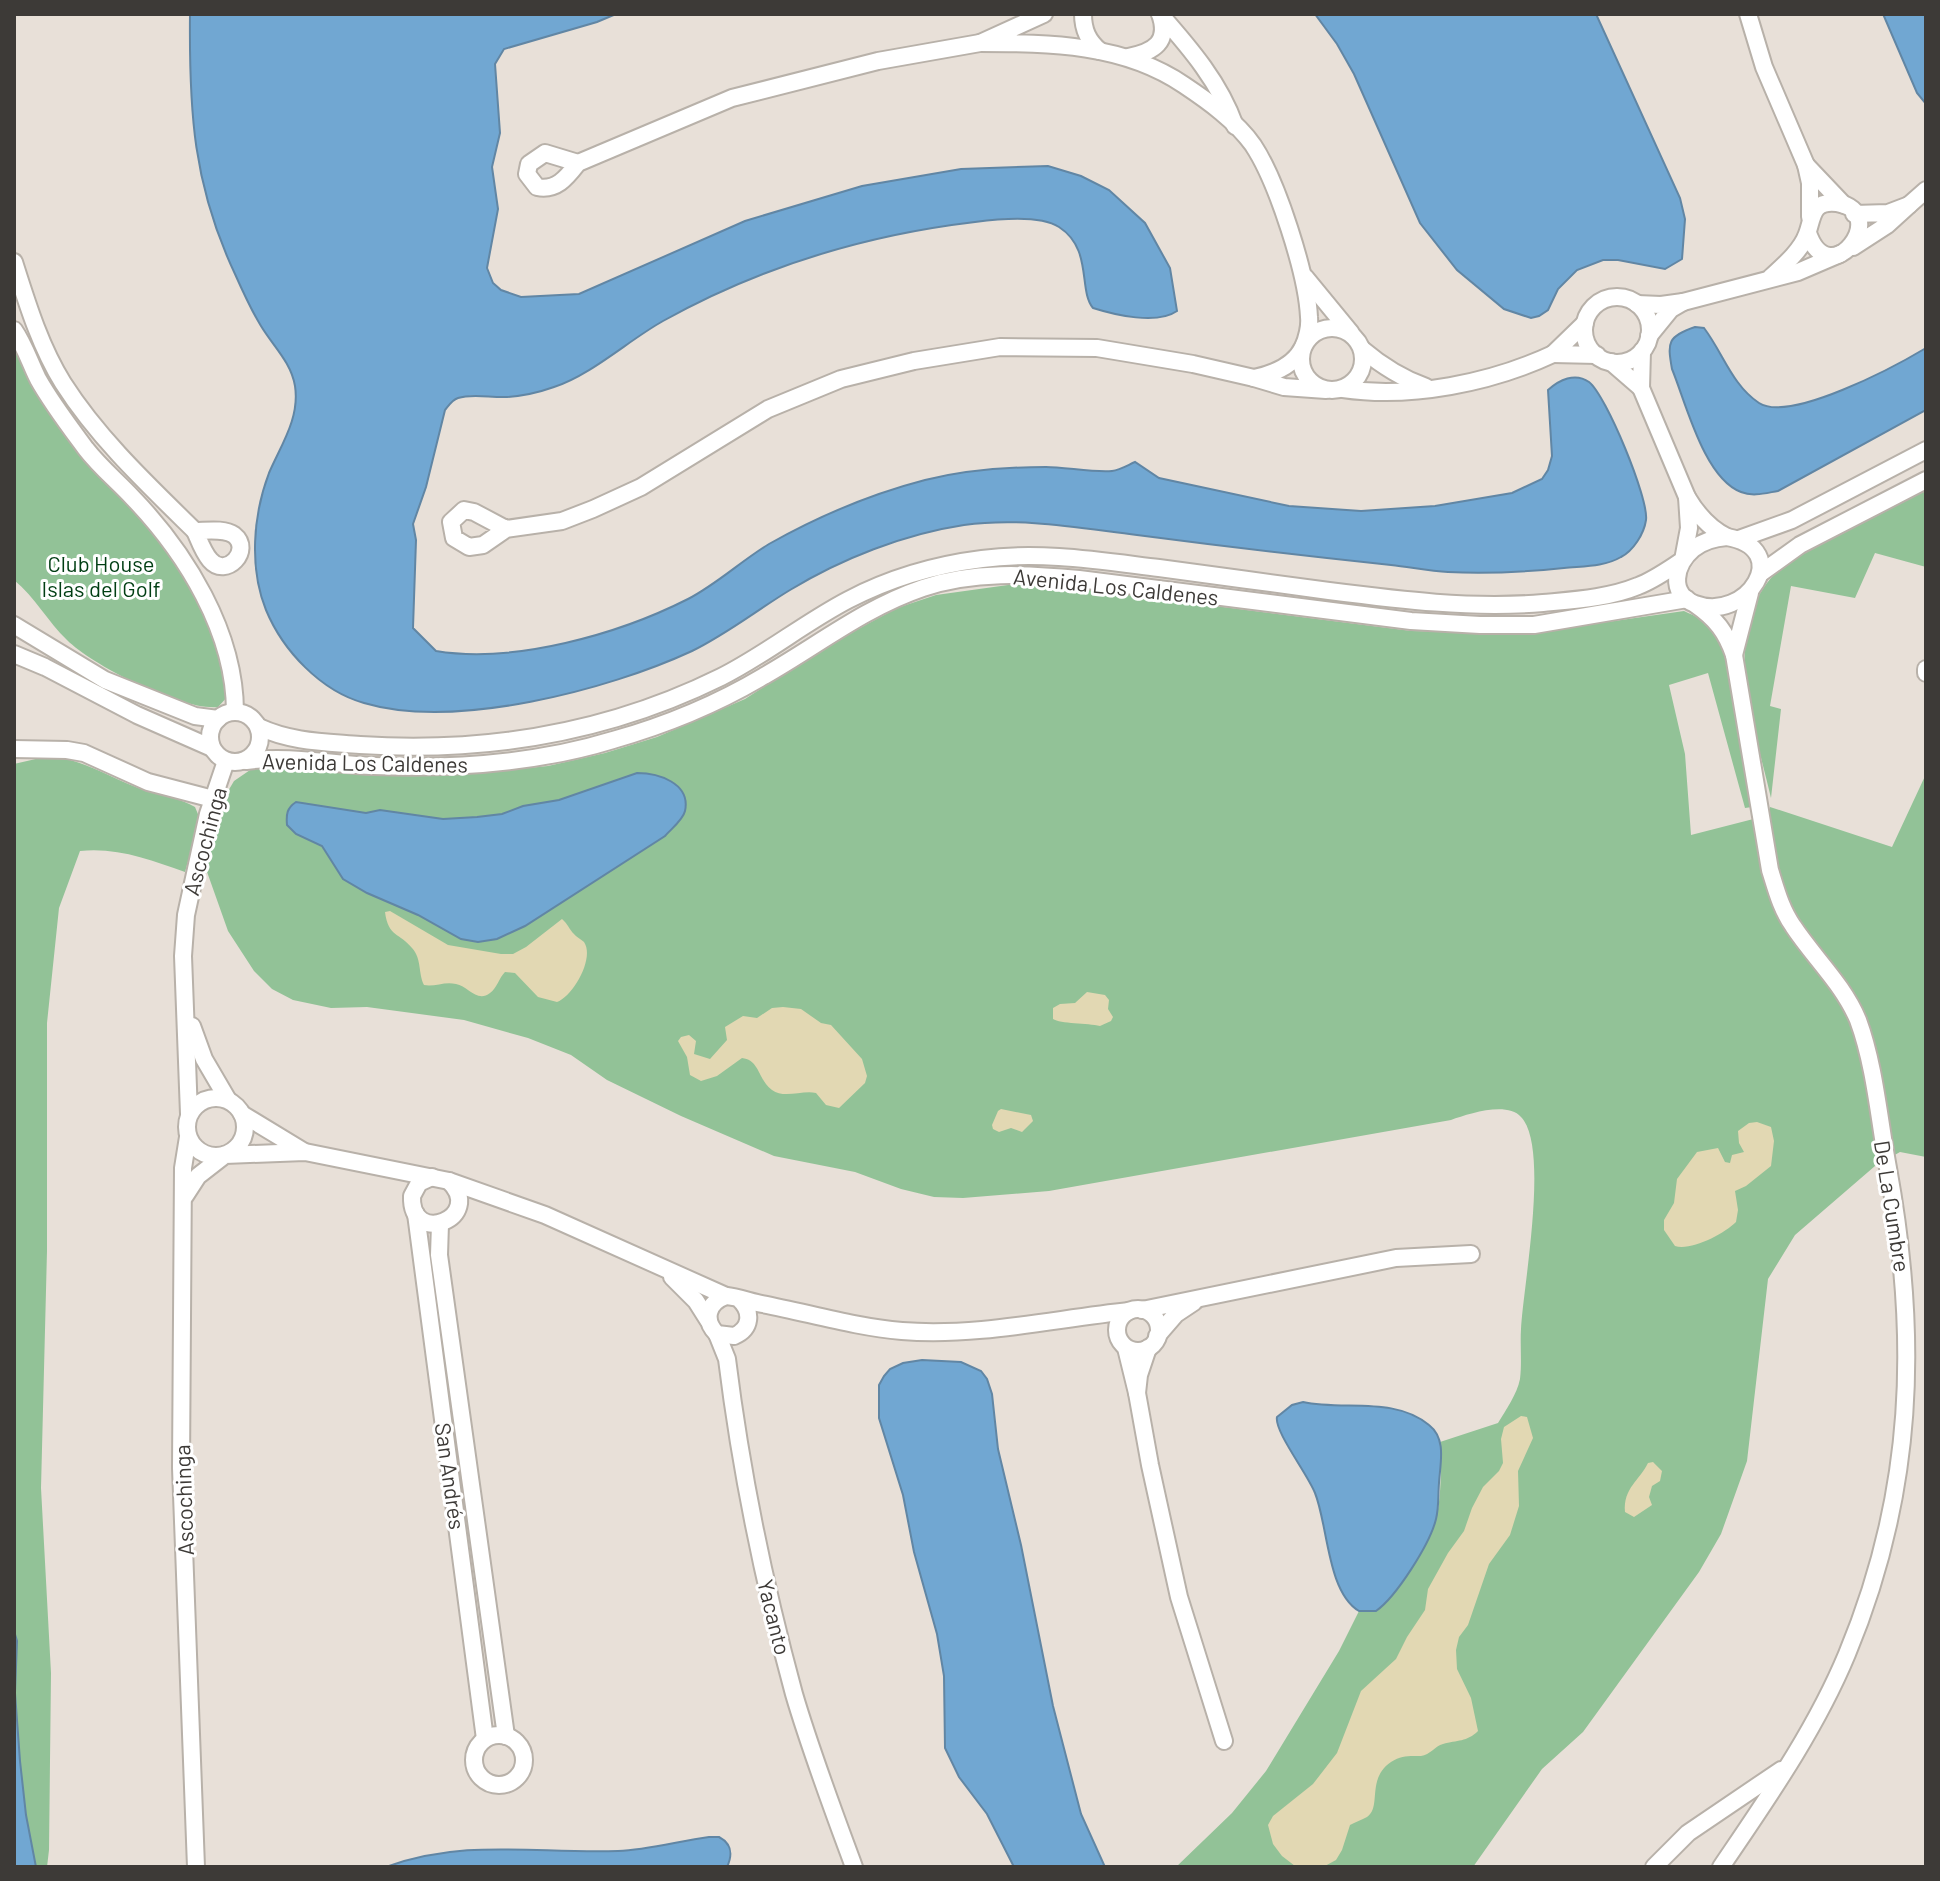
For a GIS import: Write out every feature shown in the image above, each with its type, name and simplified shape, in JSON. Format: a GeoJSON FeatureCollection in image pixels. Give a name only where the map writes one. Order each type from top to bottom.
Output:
{"type":"FeatureCollection","features":[{"type":"Feature","properties":{"kind":"street"},"geometry":{"type":"LineString","coordinates":[[980,43],[1044,14]]}},
{"type":"Feature","properties":{"kind":"street"},"geometry":{"type":"LineString","coordinates":[[1083,14],[1085,31],[1091,44],[1100,51]]}},
{"type":"Feature","properties":{"kind":"street"},"geometry":{"type":"LineString","coordinates":[[1128,57],[1153,51],[1159,44],[1164,25],[1160,14]]}},
{"type":"Feature","properties":{"kind":"street"},"geometry":{"type":"LineString","coordinates":[[1160,14],[1207,72],[1227,102],[1236,127]]}},
{"type":"Feature","properties":{"kind":"street"},"geometry":{"type":"LineString","coordinates":[[1747,19],[1806,165],[1810,183],[1809,225],[1816,249],[1824,253],[1846,251],[1859,235],[1858,220],[1806,165]]}},
{"type":"Feature","properties":{"kind":"street"},"geometry":{"type":"LineString","coordinates":[[578,163],[746,94],[878,61],[980,43],[1066,46],[1128,57],[1182,84],[1236,127],[1252,145],[1272,185],[1299,269],[1310,321],[1301,364],[1304,374],[1317,387],[1335,390],[1358,377],[1364,358],[1357,342],[1299,269]]}},
{"type":"Feature","properties":{"kind":"street"},"geometry":{"type":"LineString","coordinates":[[506,529],[562,521],[593,509],[641,487],[768,409],[841,379],[914,361],[1000,347],[1097,348],[1193,364],[1284,387],[1369,393],[1406,393],[1493,376],[1528,366],[1553,354],[1585,323],[1596,304],[1606,299],[1617,297],[1637,304],[1661,305],[1683,302],[1798,272],[1846,251],[1887,225],[1926,190]]}},
{"type":"Feature","properties":{"kind":"street"},"geometry":{"type":"LineString","coordinates":[[1771,277],[1794,254],[1815,211],[1828,203],[1849,209],[1888,213],[1909,205]]}},
{"type":"Feature","properties":{"kind":"street"},"geometry":{"type":"LineString","coordinates":[[14,262],[30,312],[62,380],[99,432],[195,531]]}},
{"type":"Feature","properties":{"kind":"street"},"geometry":{"type":"LineString","coordinates":[[1553,354],[1628,361],[1646,344],[1671,309],[1683,302]]}},
{"type":"Feature","properties":{"kind":"street"},"geometry":{"type":"LineString","coordinates":[[1637,304],[1648,318],[1641,388]]}},
{"type":"Feature","properties":{"kind":"street"},"geometry":{"type":"LineString","coordinates":[[1585,323],[1586,341],[1641,388],[1687,497],[1702,518],[1750,545],[1757,554],[1761,573]]}},
{"type":"Feature","properties":{"kind":"street"},"geometry":{"type":"LineString","coordinates":[[1254,378],[1270,375],[1285,367],[1316,332],[1326,328],[1344,330],[1381,366],[1427,388]]}},
{"type":"Feature","properties":{"kind":"street"},"geometry":{"type":"LineString","coordinates":[[14,330],[53,404],[96,463],[152,519],[182,560],[204,598],[225,645],[235,693],[235,712]]}},
{"type":"Feature","properties":{"kind":"street"},"geometry":{"type":"LineString","coordinates":[[1683,560],[1702,543],[1733,538],[1792,520],[1926,450]]}},
{"type":"Feature","properties":{"kind":"street"},"geometry":{"type":"LineString","coordinates":[[1734,655],[1750,593],[1761,573],[1800,545],[1926,480]]}},
{"type":"Feature","properties":{"kind":"street"},"geometry":{"type":"LineString","coordinates":[[1687,497],[1689,528],[1676,580],[1679,590],[1717,621],[1734,655]]}},
{"type":"Feature","properties":{"kind":"street","name":"Avenida Los Caldenes"},"geometry":{"type":"LineString","coordinates":[[259,727],[300,740],[442,748],[507,742],[576,729],[669,702],[755,658],[847,601],[905,575],[984,558],[1055,556],[1394,599],[1484,606],[1544,603],[1612,594],[1654,579],[1683,560]]}},
{"type":"Feature","properties":{"kind":"street","name":"Avenida Los Caldenes"},"geometry":{"type":"LineString","coordinates":[[246,761],[267,758],[371,766],[482,765],[526,760],[613,741],[717,701],[889,601],[925,587],[984,576],[1038,575],[1079,579],[1411,621],[1480,625],[1534,625],[1691,602]]}},
{"type":"Feature","properties":{"kind":"street"},"geometry":{"type":"LineString","coordinates":[[1691,602],[1705,606],[1729,604],[1750,593]]}},
{"type":"Feature","properties":{"kind":"street"},"geometry":{"type":"LineString","coordinates":[[14,625],[105,680],[195,716],[218,719],[235,712],[249,716],[259,727],[261,743],[246,761],[226,761],[212,748],[14,654]]}},
{"type":"Feature","properties":{"kind":"street","name":"De La Cumbre"},"geometry":{"type":"LineString","coordinates":[[1721,1867],[1789,1765],[1846,1656],[1866,1604],[1887,1526],[1906,1402],[1906,1288],[1898,1223],[1867,1052],[1848,999],[1790,923],[1780,900],[1770,870],[1734,655]]}},
{"type":"Feature","properties":{"kind":"street"},"geometry":{"type":"LineString","coordinates":[[212,748],[210,732],[218,719]]}},
{"type":"Feature","properties":{"kind":"street"},"geometry":{"type":"LineString","coordinates":[[16,751],[49,749],[84,753],[148,782],[213,799]]}},
{"type":"Feature","properties":{"kind":"street","name":"Ascochinga"},"geometry":{"type":"LineString","coordinates":[[189,1114],[183,956],[186,915],[192,878],[226,761]]}},
{"type":"Feature","properties":{"kind":"street"},"geometry":{"type":"LineString","coordinates":[[187,1014],[204,1059],[228,1100],[242,1114],[305,1152]]}},
{"type":"Feature","properties":{"kind":"street"},"geometry":{"type":"LineString","coordinates":[[228,1100],[219,1097],[201,1101],[189,1114],[188,1137],[192,1145],[207,1155],[305,1152],[441,1179],[545,1215],[661,1269],[733,1298],[902,1331],[949,1332],[1006,1327],[1135,1310],[1396,1258],[1471,1254]]}},
{"type":"Feature","properties":{"kind":"street"},"geometry":{"type":"LineString","coordinates":[[184,1197],[198,1176],[234,1150],[244,1133],[242,1114]]}},
{"type":"Feature","properties":{"kind":"street","name":"Ascochinga"},"geometry":{"type":"LineString","coordinates":[[188,1137],[183,1168],[181,1468],[195,1866]]}},
{"type":"Feature","properties":{"kind":"street"},"geometry":{"type":"LineString","coordinates":[[392,1168],[405,1181],[416,1214],[427,1222],[440,1224],[454,1216],[458,1208],[458,1194],[441,1179]]}},
{"type":"Feature","properties":{"kind":"street"},"geometry":{"type":"LineString","coordinates":[[412,1196],[419,1183],[441,1179]]}},
{"type":"Feature","properties":{"kind":"street"},"geometry":{"type":"LineString","coordinates":[[458,1208],[491,1197]]}},
{"type":"Feature","properties":{"kind":"street","name":"San Andrés"},"geometry":{"type":"LineString","coordinates":[[416,1214],[485,1739]]}},
{"type":"Feature","properties":{"kind":"street","name":"San Andrés"},"geometry":{"type":"LineString","coordinates":[[440,1224],[439,1255],[506,1736]]}},
{"type":"Feature","properties":{"kind":"street","name":"Yacanto"},"geometry":{"type":"LineString","coordinates":[[661,1269],[696,1301],[713,1327],[727,1359],[755,1530],[773,1613],[799,1710],[854,1867]]}},
{"type":"Feature","properties":{"kind":"street"},"geometry":{"type":"LineString","coordinates":[[1065,1317],[1095,1322],[1137,1351],[1153,1342],[1176,1314],[1206,1295]]}},
{"type":"Feature","properties":{"kind":"street"},"geometry":{"type":"LineString","coordinates":[[733,1298],[715,1302],[711,1307],[713,1327],[728,1337],[767,1313],[791,1310]]}},
{"type":"Feature","properties":{"kind":"street"},"geometry":{"type":"LineString","coordinates":[[727,1359],[744,1328],[747,1309],[733,1298]]}},
{"type":"Feature","properties":{"kind":"street"},"geometry":{"type":"LineString","coordinates":[[1135,1310],[1153,1317],[1157,1323],[1153,1342],[1139,1375],[1137,1393]]}},
{"type":"Feature","properties":{"kind":"street"},"geometry":{"type":"LineString","coordinates":[[1135,1310],[1119,1321],[1117,1328],[1137,1393],[1179,1597],[1224,1741]]}},
{"type":"Feature","properties":{"kind":"street"},"geometry":{"type":"LineString","coordinates":[[449,1460],[467,1456]]}},
{"type":"Feature","properties":{"kind":"street"},"geometry":{"type":"LineString","coordinates":[[506,1736],[519,1745],[524,1761],[517,1777],[502,1785],[486,1782],[475,1769],[475,1752],[485,1739],[506,1736]]}},
{"type":"Feature","properties":{"kind":"street","name":"De La Cumbre"},"geometry":{"type":"LineString","coordinates":[[1654,1867],[1688,1833],[1789,1765]]}},
{"type":"Feature","properties":{"kind":"green space","name":"Club House Islas del Golf"},"geometry":{"type":"Polygon","coordinates":[[[14,341],[150,525],[210,619],[229,695],[218,707],[183,702],[139,685],[97,662],[67,640],[14,580],[14,341]]]}},
{"type":"Feature","properties":{"kind":"green space"},"geometry":{"type":"Polygon","coordinates":[[[1926,491],[1926,567],[1875,553],[1855,598],[1791,586],[1770,706],[1781,709],[1771,798],[1751,717],[1745,675],[1746,634],[1760,594],[1780,569],[1797,556],[1864,519],[1926,491]]]}},
{"type":"Feature","properties":{"kind":"green space"},"geometry":{"type":"Polygon","coordinates":[[[1008,585],[1090,590],[1412,631],[1530,633],[1684,611],[1708,624],[1722,645],[1739,714],[1752,807],[1745,808],[1708,673],[1669,685],[1685,754],[1691,835],[1769,815],[1770,807],[1892,847],[1926,774],[1926,1157],[1900,1152],[1875,1166],[1795,1235],[1768,1279],[1747,1461],[1721,1534],[1699,1572],[1583,1732],[1542,1769],[1473,1867],[1176,1867],[1232,1813],[1266,1771],[1339,1651],[1359,1611],[1376,1611],[1394,1593],[1418,1559],[1437,1515],[1440,1442],[1498,1423],[1514,1396],[1520,1379],[1521,1329],[1534,1186],[1534,1157],[1529,1133],[1515,1112],[1487,1110],[1451,1120],[1049,1191],[963,1198],[934,1197],[855,1172],[774,1156],[681,1116],[607,1080],[571,1055],[528,1038],[464,1020],[367,1007],[331,1008],[293,1000],[272,989],[254,971],[228,931],[206,869],[221,803],[234,781],[253,768],[281,766],[445,776],[548,766],[605,753],[657,737],[745,699],[834,642],[897,608],[936,595],[1008,585]]]}},
{"type":"Feature","properties":{"kind":"green space"},"geometry":{"type":"Polygon","coordinates":[[[58,757],[189,804],[195,807],[200,819],[185,872],[121,853],[80,851],[59,908],[47,1023],[47,1251],[41,1488],[51,1673],[49,1850],[47,1867],[14,1867],[14,764],[58,757]]]}},
{"type":"Feature","properties":{"kind":"sand"},"geometry":{"type":"Polygon","coordinates":[[[390,911],[448,945],[501,954],[513,954],[526,947],[562,919],[584,942],[587,949],[585,966],[570,992],[557,1002],[538,997],[515,973],[505,972],[485,996],[452,983],[424,985],[415,952],[389,926],[385,912],[390,911]]]}},
{"type":"Feature","properties":{"kind":"sand"},"geometry":{"type":"Polygon","coordinates":[[[1087,992],[1105,995],[1113,1017],[1111,1021],[1100,1026],[1053,1019],[1053,1008],[1075,1003],[1087,992]]]}},
{"type":"Feature","properties":{"kind":"sand"},"geometry":{"type":"Polygon","coordinates":[[[772,1008],[801,1009],[821,1023],[831,1025],[862,1059],[867,1076],[865,1083],[839,1108],[826,1105],[816,1093],[777,1093],[767,1086],[752,1062],[742,1058],[717,1076],[701,1081],[690,1075],[687,1057],[678,1041],[681,1037],[689,1035],[696,1041],[694,1054],[710,1059],[727,1040],[725,1027],[743,1016],[757,1018],[772,1008]]]}},
{"type":"Feature","properties":{"kind":"sand"},"geometry":{"type":"Polygon","coordinates":[[[1001,1109],[1031,1115],[1033,1121],[1022,1132],[1011,1128],[999,1132],[992,1125],[1001,1109]]]}},
{"type":"Feature","properties":{"kind":"sand"},"geometry":{"type":"Polygon","coordinates":[[[1757,1122],[1771,1127],[1774,1141],[1771,1166],[1735,1191],[1736,1222],[1707,1240],[1690,1246],[1675,1246],[1664,1230],[1664,1220],[1674,1203],[1677,1179],[1697,1152],[1718,1148],[1725,1162],[1730,1163],[1732,1155],[1744,1152],[1738,1131],[1749,1123],[1757,1122]]]}},
{"type":"Feature","properties":{"kind":"sand"},"geometry":{"type":"Polygon","coordinates":[[[1521,1416],[1527,1417],[1533,1438],[1518,1471],[1519,1506],[1510,1535],[1489,1564],[1456,1650],[1457,1669],[1471,1698],[1478,1731],[1466,1739],[1440,1745],[1424,1755],[1402,1757],[1391,1762],[1379,1776],[1374,1807],[1367,1817],[1350,1825],[1336,1860],[1323,1867],[1295,1866],[1273,1844],[1268,1825],[1273,1816],[1313,1784],[1337,1753],[1361,1691],[1396,1659],[1425,1610],[1428,1589],[1464,1531],[1483,1487],[1503,1463],[1501,1439],[1504,1427],[1521,1416]]]}},
{"type":"Feature","properties":{"kind":"sand"},"geometry":{"type":"Polygon","coordinates":[[[1653,1462],[1662,1471],[1660,1481],[1652,1486],[1649,1497],[1652,1505],[1634,1517],[1625,1512],[1627,1497],[1648,1463],[1653,1462]]]}},
{"type":"Feature","properties":{"kind":"water"},"geometry":{"type":"Polygon","coordinates":[[[190,14],[616,14],[504,49],[495,64],[500,133],[492,167],[498,209],[487,268],[493,283],[501,290],[521,297],[579,294],[745,221],[862,186],[961,169],[1048,166],[1081,176],[1109,190],[1145,223],[1170,268],[1177,311],[1159,317],[1124,316],[1093,308],[1086,291],[1077,246],[1070,236],[1051,223],[1006,219],[893,235],[814,256],[737,285],[663,321],[582,374],[554,387],[531,394],[456,399],[445,410],[426,487],[413,524],[416,540],[413,628],[436,651],[466,654],[532,649],[630,624],[688,599],[769,544],[825,516],[905,486],[970,471],[1046,467],[1105,471],[1118,470],[1135,462],[1159,478],[1289,506],[1361,511],[1435,506],[1512,493],[1542,479],[1548,470],[1552,456],[1548,390],[1562,380],[1573,378],[1589,382],[1606,406],[1641,491],[1646,520],[1643,531],[1630,551],[1608,563],[1535,571],[1477,573],[1434,571],[1050,524],[1007,522],[964,525],[896,541],[852,558],[790,590],[692,651],[658,666],[575,692],[486,709],[442,712],[401,710],[364,703],[333,689],[305,667],[282,640],[261,594],[255,559],[259,506],[269,473],[292,420],[295,386],[286,362],[247,301],[210,209],[196,147],[190,14]]]}},
{"type":"Feature","properties":{"kind":"water"},"geometry":{"type":"Polygon","coordinates":[[[1315,14],[1596,14],[1680,198],[1685,219],[1682,259],[1665,269],[1603,260],[1577,270],[1558,289],[1548,310],[1539,316],[1531,318],[1504,309],[1457,270],[1420,223],[1354,74],[1315,14]]]}},
{"type":"Feature","properties":{"kind":"water"},"geometry":{"type":"Polygon","coordinates":[[[1883,14],[1926,14],[1926,104],[1917,93],[1883,14]]]}},
{"type":"Feature","properties":{"kind":"water"},"geometry":{"type":"Polygon","coordinates":[[[1695,327],[1704,328],[1750,396],[1759,403],[1774,407],[1794,405],[1843,390],[1926,348],[1926,410],[1778,491],[1741,492],[1728,484],[1707,456],[1672,369],[1672,341],[1695,327]]]}},
{"type":"Feature","properties":{"kind":"water"},"geometry":{"type":"Polygon","coordinates":[[[637,773],[663,778],[683,793],[686,801],[684,814],[665,836],[525,926],[497,939],[478,942],[461,939],[343,879],[322,846],[296,834],[287,825],[288,812],[296,802],[366,813],[380,810],[443,819],[477,817],[559,800],[637,773]]]}},
{"type":"Feature","properties":{"kind":"water"},"geometry":{"type":"Polygon","coordinates":[[[922,1360],[961,1362],[981,1371],[987,1379],[992,1394],[998,1449],[1021,1545],[1053,1706],[1081,1814],[1105,1867],[1014,1867],[987,1814],[959,1777],[945,1748],[944,1676],[937,1634],[914,1552],[903,1495],[879,1418],[879,1385],[884,1376],[903,1363],[922,1360]]]}},
{"type":"Feature","properties":{"kind":"water"},"geometry":{"type":"Polygon","coordinates":[[[1303,1402],[1400,1410],[1429,1425],[1438,1437],[1441,1460],[1438,1510],[1433,1530],[1402,1582],[1376,1611],[1359,1611],[1348,1602],[1340,1589],[1315,1493],[1277,1423],[1277,1417],[1292,1405],[1303,1402]]]}},
{"type":"Feature","properties":{"kind":"water"},"geometry":{"type":"Polygon","coordinates":[[[14,1631],[17,1641],[15,1693],[20,1761],[36,1867],[14,1867],[14,1631]]]}},
{"type":"Feature","properties":{"kind":"water"},"geometry":{"type":"Polygon","coordinates":[[[719,1837],[729,1846],[731,1854],[727,1867],[386,1867],[415,1858],[473,1850],[618,1851],[719,1837]]]}}]}
